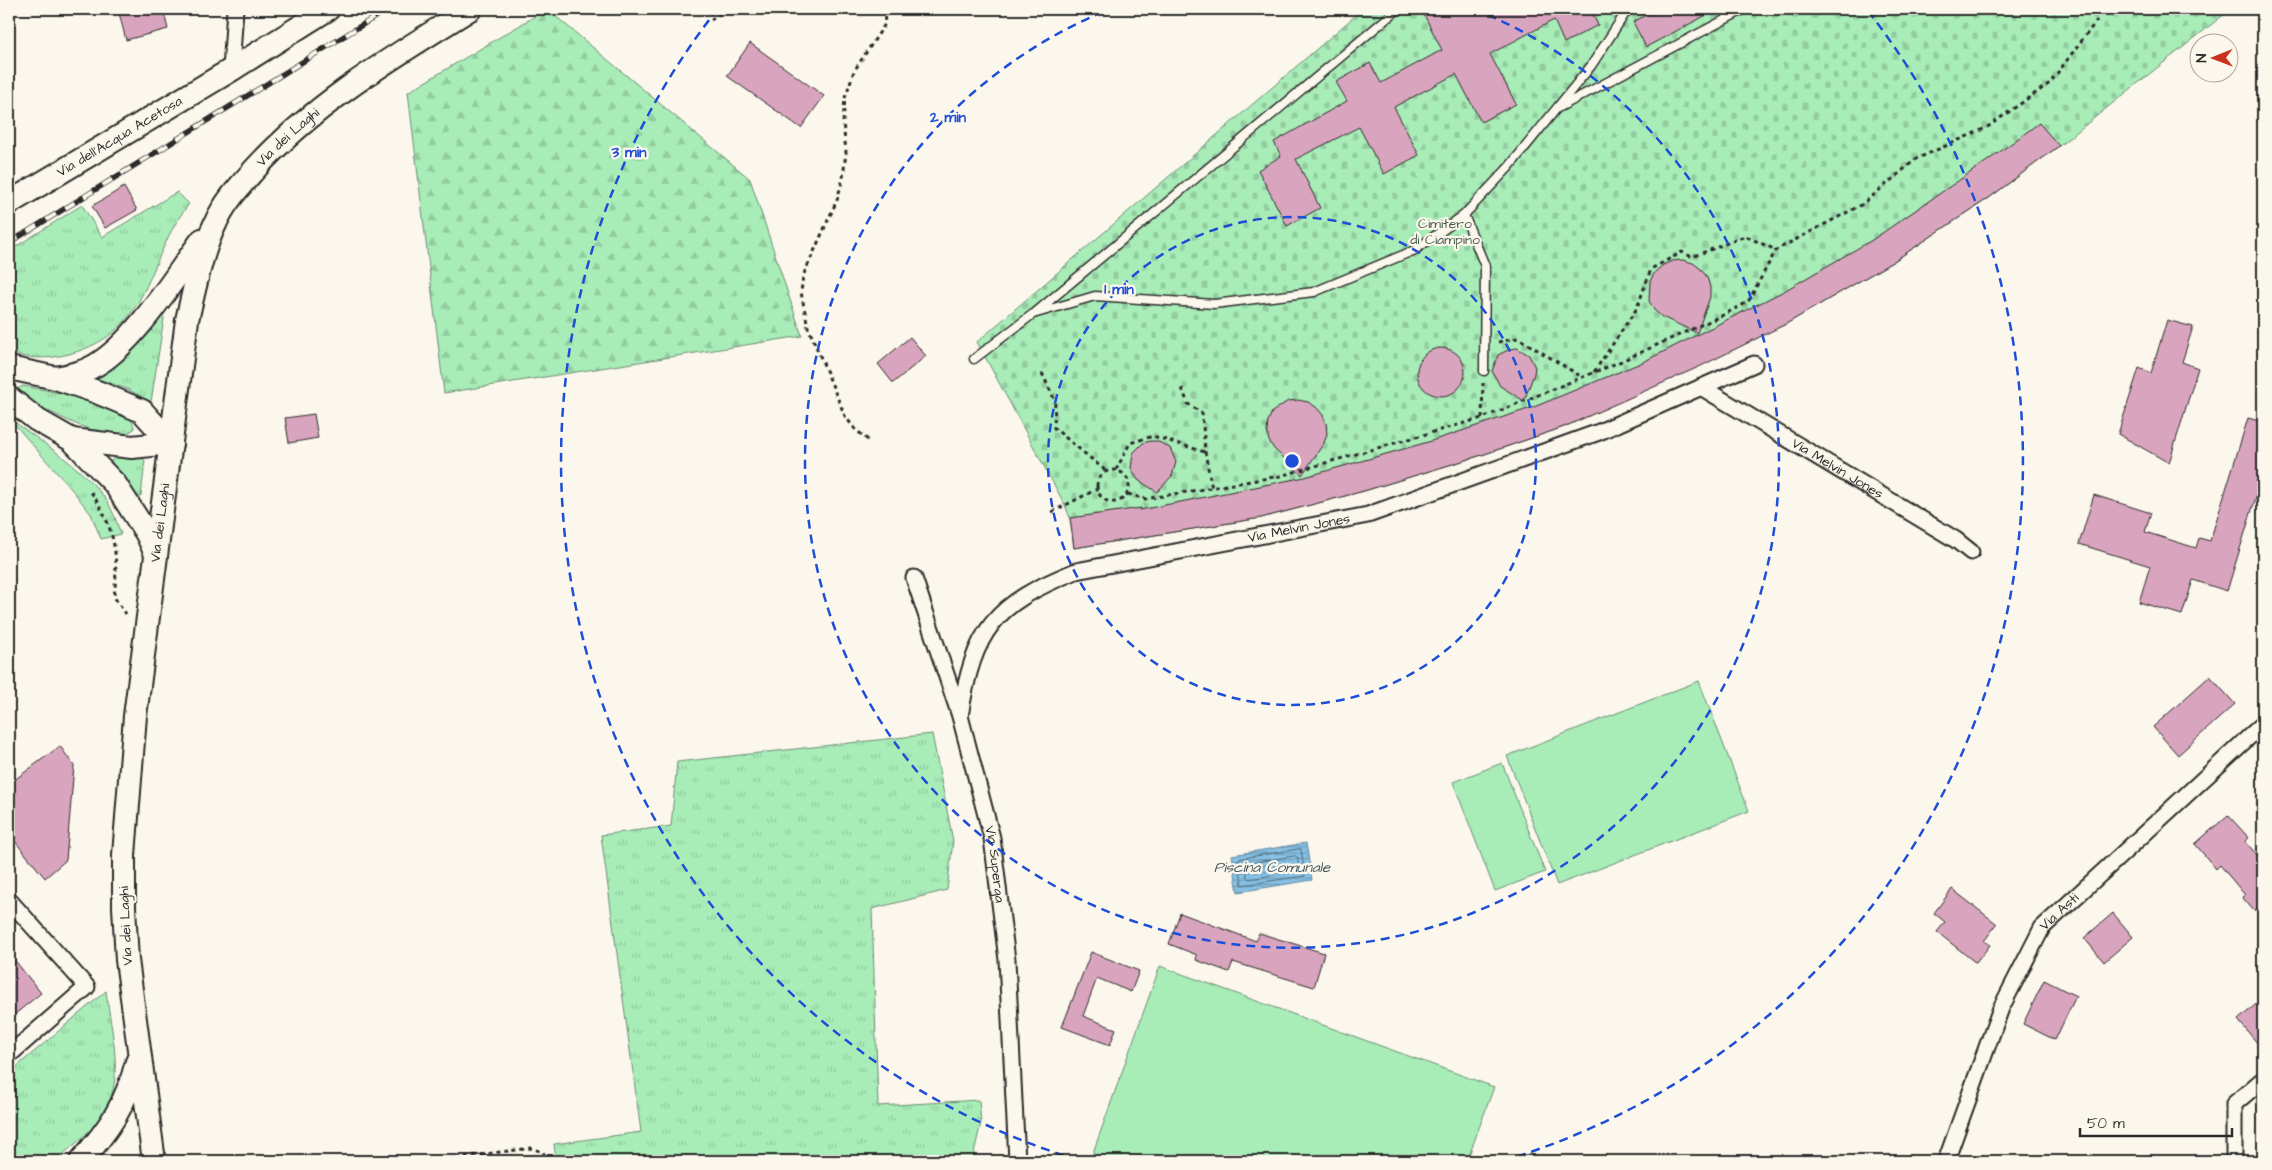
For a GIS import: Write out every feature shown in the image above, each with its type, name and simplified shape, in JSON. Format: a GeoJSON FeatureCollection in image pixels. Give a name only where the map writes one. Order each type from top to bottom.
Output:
{"type":"FeatureCollection","features":[{"type":"Feature","properties":{"kind":"main road","name":"Via dell'Acqua Acetosa"},"geometry":{"type":"LineString","coordinates":[[9,203],[231,70],[328,9]]}},
{"type":"Feature","properties":{"kind":"main road","name":"Via dei Laghi"},"geometry":{"type":"LineString","coordinates":[[154,1161],[128,960],[124,907],[124,855],[135,716],[187,320],[199,269],[216,221],[231,197],[272,150],[342,90],[470,9]]}},
{"type":"Feature","properties":{"kind":"main road"},"geometry":{"type":"LineString","coordinates":[[56,378],[80,373],[96,365],[117,349],[136,329],[216,221]]}},
{"type":"Feature","properties":{"kind":"main road"},"geometry":{"type":"LineString","coordinates":[[9,368],[56,378],[97,392],[142,411],[170,443]]}},
{"type":"Feature","properties":{"kind":"main road"},"geometry":{"type":"LineString","coordinates":[[9,398],[36,420],[72,440],[116,484],[148,534],[156,554]]}},
{"type":"Feature","properties":{"kind":"main road"},"geometry":{"type":"LineString","coordinates":[[72,440],[132,447],[170,443]]}},
{"type":"Feature","properties":{"kind":"main road"},"geometry":{"type":"LineString","coordinates":[[81,1161],[106,1132],[125,1102],[140,1054]]}},
{"type":"Feature","properties":{"kind":"main road"},"geometry":{"type":"LineString","coordinates":[[106,1132],[132,1125],[143,1128],[150,1138],[135,1161]]}},
{"type":"Feature","properties":{"kind":"street"},"geometry":{"type":"LineString","coordinates":[[231,70],[235,9]]}},
{"type":"Feature","properties":{"kind":"street","name":"Via Melvin Jones"},"geometry":{"type":"LineString","coordinates":[[960,716],[965,684],[972,659],[986,631],[1002,610],[1020,596],[1042,584],[1076,571],[1368,515],[1599,432],[1754,364]]}},
{"type":"Feature","properties":{"kind":"street","name":"Via Melvin Jones"},"geometry":{"type":"LineString","coordinates":[[1701,387],[1947,535],[1971,552]]}},
{"type":"Feature","properties":{"kind":"street","name":"Via Superga"},"geometry":{"type":"LineString","coordinates":[[914,578],[960,716],[992,838],[1007,960],[1018,1161]]}},
{"type":"Feature","properties":{"kind":"street","name":"Via Asti"},"geometry":{"type":"LineString","coordinates":[[1946,1161],[1998,1015],[2042,928],[2263,724]]}},
{"type":"Feature","properties":{"kind":"street"},"geometry":{"type":"LineString","coordinates":[[9,1055],[87,987],[11,906]]}},
{"type":"Feature","properties":{"kind":"street"},"geometry":{"type":"LineString","coordinates":[[2234,1161],[2234,1104],[2261,1081]]}},
{"type":"Feature","properties":{"kind":"lane"},"geometry":{"type":"LineString","coordinates":[[974,359],[1033,314],[1398,9]]}},
{"type":"Feature","properties":{"kind":"lane"},"geometry":{"type":"LineString","coordinates":[[1033,314],[1095,296],[1214,304],[1314,292],[1415,250],[1464,215],[1509,167],[1591,66],[1628,9]]}},
{"type":"Feature","properties":{"kind":"lane"},"geometry":{"type":"LineString","coordinates":[[1556,109],[1745,9]]}},
{"type":"Feature","properties":{"kind":"lane"},"geometry":{"type":"LineString","coordinates":[[1464,215],[1485,266],[1484,371]]}},
{"type":"Feature","properties":{"kind":"path"},"geometry":{"type":"LineString","coordinates":[[711,20],[725,9]]}},
{"type":"Feature","properties":{"kind":"path"},"geometry":{"type":"LineString","coordinates":[[868,440],[845,416],[808,327],[801,292],[803,276],[837,200],[843,178],[846,152],[843,122],[845,98],[854,71],[885,24],[884,9]]}},
{"type":"Feature","properties":{"kind":"path"},"geometry":{"type":"LineString","coordinates":[[1128,494],[1145,499],[1280,476],[1482,418],[1594,372],[1748,302],[1776,250],[1863,204],[1916,159],[1986,128],[2050,83],[2097,20]]}},
{"type":"Feature","properties":{"kind":"path"},"geometry":{"type":"LineString","coordinates":[[1594,372],[1637,308],[1650,269],[1682,252],[1692,257],[1745,236],[1776,250]]}},
{"type":"Feature","properties":{"kind":"path"},"geometry":{"type":"LineString","coordinates":[[1485,344],[1518,338],[1582,377]]}},
{"type":"Feature","properties":{"kind":"path"},"geometry":{"type":"LineString","coordinates":[[1482,418],[1484,371]]}},
{"type":"Feature","properties":{"kind":"path"},"geometry":{"type":"LineString","coordinates":[[1042,374],[1054,401],[1054,428],[1106,471]]}},
{"type":"Feature","properties":{"kind":"path"},"geometry":{"type":"LineString","coordinates":[[1182,388],[1188,404],[1202,413],[1205,452],[1212,489]]}},
{"type":"Feature","properties":{"kind":"path"},"geometry":{"type":"LineString","coordinates":[[1116,470],[1130,442],[1152,436],[1205,452]]}},
{"type":"Feature","properties":{"kind":"path"},"geometry":{"type":"LineString","coordinates":[[1116,470],[1128,479],[1130,484],[1128,494],[1114,503],[1103,499],[1097,490],[1099,478],[1106,471],[1116,470]]}},
{"type":"Feature","properties":{"kind":"path"},"geometry":{"type":"LineString","coordinates":[[87,486],[102,510],[112,536],[117,570],[114,598],[126,614]]}},
{"type":"Feature","properties":{"kind":"path"},"geometry":{"type":"LineString","coordinates":[[1052,512],[1097,490]]}},
{"type":"Feature","properties":{"kind":"path"},"geometry":{"type":"LineString","coordinates":[[433,1161],[531,1148],[543,1152],[547,1161]]}},
{"type":"Feature","properties":{"kind":"green space"},"geometry":{"type":"Polygon","coordinates":[[[547,9],[750,179],[802,336],[444,393],[408,92],[547,9]]]}},
{"type":"Feature","properties":{"kind":"green space","name":"Cimitero di Ciampino"},"geometry":{"type":"Polygon","coordinates":[[[1363,9],[2231,9],[2202,32],[2190,32],[2190,42],[2059,146],[1989,198],[1894,261],[1786,324],[1564,427],[1482,455],[1364,491],[1261,518],[1074,548],[1070,518],[1065,505],[977,342],[1363,9]]]}},
{"type":"Feature","properties":{"kind":"green space"},"geometry":{"type":"Polygon","coordinates":[[[177,192],[189,204],[174,226],[144,291],[132,311],[117,329],[97,343],[62,356],[31,357],[9,352],[9,251],[82,205],[102,237],[177,192]]]}},
{"type":"Feature","properties":{"kind":"green space"},"geometry":{"type":"Polygon","coordinates":[[[162,315],[164,318],[151,402],[127,389],[98,379],[98,375],[141,342],[162,315]]]}},
{"type":"Feature","properties":{"kind":"green space"},"geometry":{"type":"Polygon","coordinates":[[[23,386],[105,405],[131,420],[134,429],[123,436],[95,431],[69,421],[20,395],[17,389],[23,386]]]}},
{"type":"Feature","properties":{"kind":"green space"},"geometry":{"type":"Polygon","coordinates":[[[9,418],[61,456],[98,489],[107,501],[121,534],[101,539],[91,514],[9,418]]]}},
{"type":"Feature","properties":{"kind":"green space"},"geometry":{"type":"Polygon","coordinates":[[[141,456],[145,461],[141,496],[137,498],[111,461],[115,457],[141,456]]]}},
{"type":"Feature","properties":{"kind":"green space"},"geometry":{"type":"Polygon","coordinates":[[[1699,681],[1749,811],[1557,885],[1507,756],[1699,681]]]}},
{"type":"Feature","properties":{"kind":"green space"},"geometry":{"type":"Polygon","coordinates":[[[932,734],[953,841],[947,890],[872,909],[878,1106],[979,1100],[981,1123],[972,1161],[556,1161],[554,1144],[641,1132],[601,835],[671,826],[677,762],[932,734]]]}},
{"type":"Feature","properties":{"kind":"green space"},"geometry":{"type":"Polygon","coordinates":[[[1502,763],[1545,872],[1495,891],[1453,782],[1502,763]]]}},
{"type":"Feature","properties":{"kind":"green space"},"geometry":{"type":"Polygon","coordinates":[[[1160,966],[1494,1087],[1467,1161],[1090,1161],[1160,966]]]}},
{"type":"Feature","properties":{"kind":"green space"},"geometry":{"type":"Polygon","coordinates":[[[106,991],[115,1059],[113,1092],[107,1108],[98,1122],[55,1161],[9,1161],[9,1073],[106,991]]]}},
{"type":"Feature","properties":{"kind":"water","name":"Piscina Comunale"},"geometry":{"type":"Polygon","coordinates":[[[1306,843],[1312,880],[1238,892],[1232,855],[1306,843]]]}},
{"type":"Feature","properties":{"kind":"building"},"geometry":{"type":"Polygon","coordinates":[[[118,9],[163,9],[168,29],[126,40],[118,9]]]}},
{"type":"Feature","properties":{"kind":"building"},"geometry":{"type":"Polygon","coordinates":[[[1421,9],[1590,9],[1598,25],[1564,43],[1554,20],[1490,54],[1516,104],[1481,122],[1456,74],[1394,107],[1419,155],[1384,174],[1359,127],[1296,159],[1320,208],[1287,226],[1258,170],[1281,156],[1274,142],[1347,101],[1336,82],[1370,63],[1381,83],[1442,50],[1421,9]]]}},
{"type":"Feature","properties":{"kind":"building"},"geometry":{"type":"Polygon","coordinates":[[[1657,9],[1718,9],[1646,47],[1633,22],[1657,9]]]}},
{"type":"Feature","properties":{"kind":"building"},"geometry":{"type":"Polygon","coordinates":[[[750,43],[824,96],[801,128],[727,76],[750,43]]]}},
{"type":"Feature","properties":{"kind":"building"},"geometry":{"type":"Polygon","coordinates":[[[2039,123],[2059,146],[1989,198],[1894,261],[1786,324],[1701,366],[1564,427],[1482,455],[1364,491],[1261,518],[1074,548],[1070,518],[1141,508],[1140,510],[1305,477],[1428,442],[1534,407],[1643,362],[1784,291],[1872,240],[2039,123]]]}},
{"type":"Feature","properties":{"kind":"building"},"geometry":{"type":"Polygon","coordinates":[[[124,187],[137,210],[105,228],[92,206],[124,187]]]}},
{"type":"Feature","properties":{"kind":"building"},"geometry":{"type":"Polygon","coordinates":[[[1683,260],[1693,263],[1701,269],[1707,277],[1710,287],[1710,297],[1697,333],[1662,317],[1654,310],[1649,301],[1650,281],[1655,272],[1663,265],[1672,261],[1683,260]]]}},
{"type":"Feature","properties":{"kind":"building"},"geometry":{"type":"Polygon","coordinates":[[[2167,320],[2193,327],[2182,362],[2198,368],[2169,463],[2118,434],[2139,368],[2151,373],[2167,320]]]}},
{"type":"Feature","properties":{"kind":"building"},"geometry":{"type":"Polygon","coordinates":[[[910,337],[926,356],[893,383],[878,364],[910,337]]]}},
{"type":"Feature","properties":{"kind":"building"},"geometry":{"type":"Polygon","coordinates":[[[1436,348],[1446,348],[1455,352],[1461,358],[1464,363],[1464,381],[1455,392],[1446,396],[1436,396],[1427,392],[1421,386],[1417,377],[1417,367],[1421,358],[1427,352],[1436,348]]]}},
{"type":"Feature","properties":{"kind":"building"},"geometry":{"type":"Polygon","coordinates":[[[1517,348],[1529,355],[1535,367],[1524,401],[1500,386],[1492,371],[1498,355],[1517,348]]]}},
{"type":"Feature","properties":{"kind":"building"},"geometry":{"type":"Polygon","coordinates":[[[1288,401],[1308,402],[1323,415],[1327,434],[1324,443],[1302,475],[1274,449],[1269,441],[1267,431],[1268,421],[1272,412],[1288,401]]]}},
{"type":"Feature","properties":{"kind":"building"},"geometry":{"type":"Polygon","coordinates":[[[314,414],[318,438],[289,443],[285,418],[314,414]]]}},
{"type":"Feature","properties":{"kind":"building"},"geometry":{"type":"Polygon","coordinates":[[[2248,418],[2263,422],[2263,474],[2227,591],[2193,580],[2182,615],[2139,602],[2150,566],[2079,544],[2094,495],[2151,513],[2145,532],[2196,548],[2199,538],[2210,541],[2248,418]]]}},
{"type":"Feature","properties":{"kind":"building"},"geometry":{"type":"Polygon","coordinates":[[[1157,441],[1170,448],[1176,462],[1172,476],[1157,492],[1138,480],[1131,468],[1133,453],[1143,443],[1157,441]]]}},
{"type":"Feature","properties":{"kind":"building"},"geometry":{"type":"Polygon","coordinates":[[[2210,676],[2235,704],[2178,755],[2153,727],[2210,676]]]}},
{"type":"Feature","properties":{"kind":"building"},"geometry":{"type":"Polygon","coordinates":[[[60,746],[74,766],[66,860],[45,878],[9,834],[9,784],[60,746]]]}},
{"type":"Feature","properties":{"kind":"building"},"geometry":{"type":"Polygon","coordinates":[[[2228,815],[2249,838],[2245,841],[2263,862],[2263,915],[2257,908],[2254,911],[2242,897],[2245,895],[2220,865],[2216,869],[2195,844],[2228,815]]]}},
{"type":"Feature","properties":{"kind":"building"},"geometry":{"type":"Polygon","coordinates":[[[1952,889],[1997,924],[1984,941],[1990,945],[1976,963],[1937,932],[1945,922],[1934,913],[1952,889]]]}},
{"type":"Feature","properties":{"kind":"building"},"geometry":{"type":"Polygon","coordinates":[[[1180,913],[1256,941],[1259,933],[1324,953],[1314,987],[1233,962],[1229,972],[1196,960],[1197,955],[1169,944],[1180,913]]]}},
{"type":"Feature","properties":{"kind":"building"},"geometry":{"type":"Polygon","coordinates":[[[2113,913],[2133,937],[2104,962],[2084,938],[2113,913]]]}},
{"type":"Feature","properties":{"kind":"building"},"geometry":{"type":"Polygon","coordinates":[[[1091,952],[1139,971],[1131,992],[1097,978],[1083,1016],[1116,1029],[1110,1045],[1062,1027],[1091,952]]]}},
{"type":"Feature","properties":{"kind":"building"},"geometry":{"type":"Polygon","coordinates":[[[9,953],[41,993],[9,1019],[9,953]]]}},
{"type":"Feature","properties":{"kind":"building"},"geometry":{"type":"Polygon","coordinates":[[[2044,980],[2076,996],[2055,1040],[2023,1024],[2044,980]]]}},
{"type":"Feature","properties":{"kind":"building"},"geometry":{"type":"Polygon","coordinates":[[[2263,998],[2263,1050],[2238,1020],[2263,998]]]}},
{"type":"Feature","properties":{"kind":"railway"},"geometry":{"type":"LineString","coordinates":[[9,243],[388,9]]}}]}
